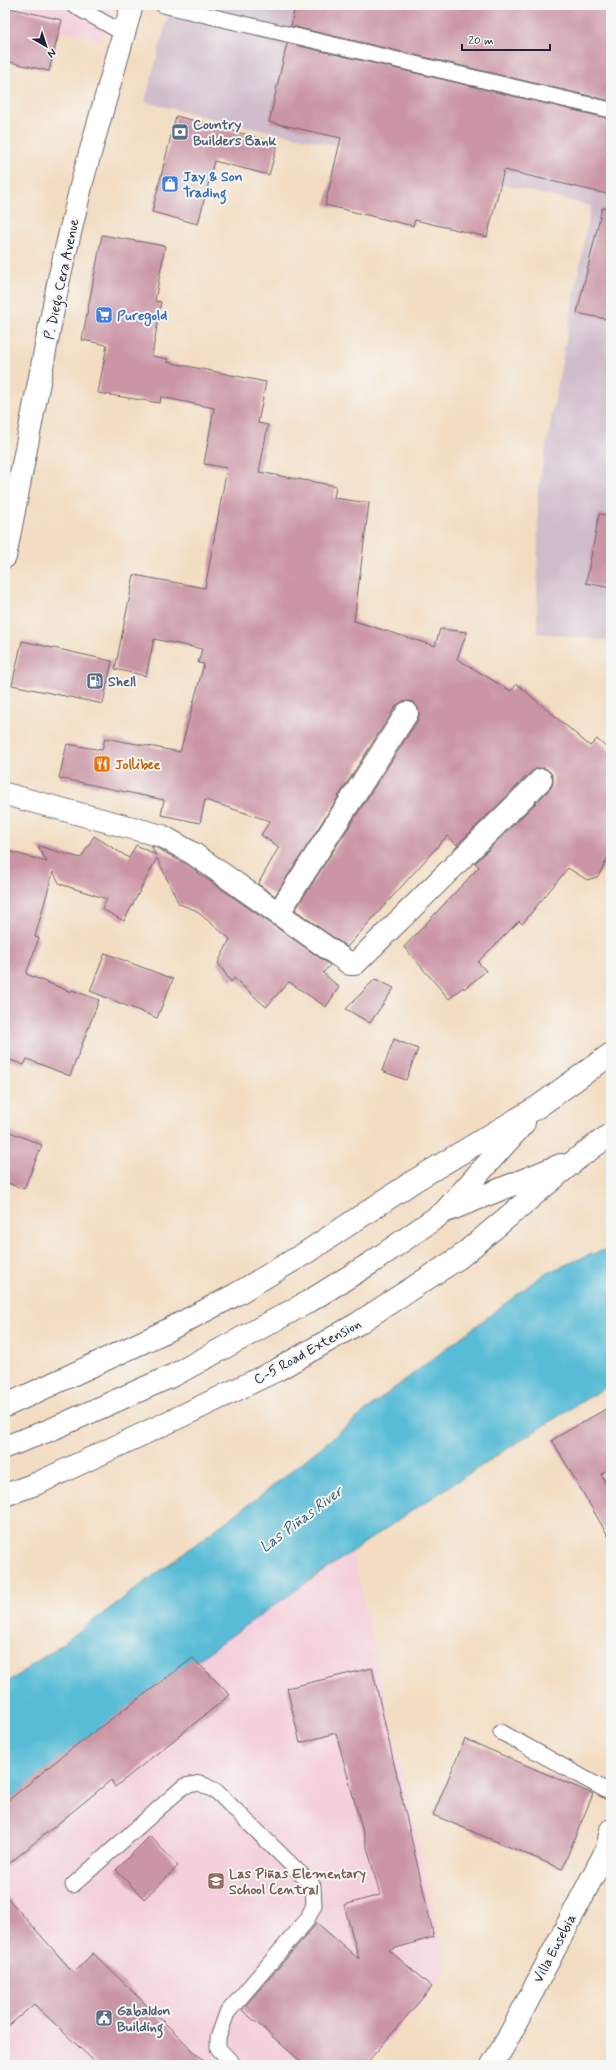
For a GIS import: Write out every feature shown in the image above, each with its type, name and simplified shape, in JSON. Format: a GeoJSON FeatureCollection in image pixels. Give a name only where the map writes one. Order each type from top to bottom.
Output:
{"type":"FeatureCollection","features":[{"type":"Feature","properties":{"kind":"main road","name":"P. Diego Cera Avenue"},"geometry":{"type":"LineString","coordinates":[[5,558],[61,272],[83,178],[132,5]]}},
{"type":"Feature","properties":{"kind":"main road"},"geometry":{"type":"LineString","coordinates":[[279,912],[407,713]]}},
{"type":"Feature","properties":{"kind":"main road"},"geometry":{"type":"LineString","coordinates":[[5,794],[162,836],[194,854],[279,912],[350,964],[355,964],[541,780]]}},
{"type":"Feature","properties":{"kind":"main road","name":"C-5 Road Extension"},"geometry":{"type":"LineString","coordinates":[[5,1406],[160,1334],[235,1295],[307,1252],[414,1181],[539,1106],[611,1054]]}},
{"type":"Feature","properties":{"kind":"main road","name":"C-5 Road Extension"},"geometry":{"type":"LineString","coordinates":[[444,1212],[539,1106]]}},
{"type":"Feature","properties":{"kind":"main road","name":"C-5 Road Extension"},"geometry":{"type":"LineString","coordinates":[[5,1495],[38,1483],[277,1370],[357,1324],[460,1257],[578,1158],[611,1134]]}},
{"type":"Feature","properties":{"kind":"main road","name":"C-5 Road Extension"},"geometry":{"type":"LineString","coordinates":[[5,1447],[50,1430],[174,1375],[308,1302],[371,1263],[444,1212],[578,1158]]}},
{"type":"Feature","properties":{"kind":"main road","name":"Villa Eusebia"},"geometry":{"type":"LineString","coordinates":[[492,2065],[506,2042],[607,1849],[611,1830]]}},
{"type":"Feature","properties":{"kind":"lane"},"geometry":{"type":"LineString","coordinates":[[73,5],[123,33]]}},
{"type":"Feature","properties":{"kind":"lane"},"geometry":{"type":"LineString","coordinates":[[163,5],[611,110]]}},
{"type":"Feature","properties":{"kind":"lane"},"geometry":{"type":"LineString","coordinates":[[501,1732],[611,1793]]}},
{"type":"Feature","properties":{"kind":"lane"},"geometry":{"type":"LineString","coordinates":[[73,1885],[184,1786],[200,1783],[217,1792],[313,1886],[314,1904],[307,1920],[227,2013],[218,2038],[218,2048],[234,2065]]}},
{"type":"Feature","properties":{"kind":"shaded area"},"geometry":{"type":"Polygon","coordinates":[[[5,5],[112,5],[101,40],[5,19],[5,5]]]}},
{"type":"Feature","properties":{"kind":"shaded area"},"geometry":{"type":"Polygon","coordinates":[[[171,5],[611,5],[611,641],[537,633],[538,490],[591,206],[356,149],[243,126],[145,102],[171,5]]]}},
{"type":"Feature","properties":{"kind":"shaded area","name":"Las Piñas Elementary School Central"},"geometry":{"type":"Polygon","coordinates":[[[349,1536],[447,1971],[368,2065],[5,2065],[5,1790],[349,1536]]]}},
{"type":"Feature","properties":{"kind":"water","name":"Las Piñas River"},"geometry":{"type":"Polygon","coordinates":[[[611,1248],[611,1384],[521,1440],[349,1553],[233,1634],[5,1803],[5,1684],[65,1642],[268,1490],[388,1393],[544,1274],[589,1255],[611,1248]]]}},
{"type":"Feature","properties":{"kind":"building"},"geometry":{"type":"Polygon","coordinates":[[[295,5],[611,5],[611,101],[291,26],[295,5]]]}},
{"type":"Feature","properties":{"kind":"building"},"geometry":{"type":"Polygon","coordinates":[[[5,7],[62,20],[49,71],[5,61],[5,7]]]}},
{"type":"Feature","properties":{"kind":"building"},"geometry":{"type":"Polygon","coordinates":[[[287,43],[611,119],[611,195],[504,170],[487,237],[415,220],[413,226],[325,205],[341,138],[269,122],[287,43]]]}},
{"type":"Feature","properties":{"kind":"building"},"geometry":{"type":"Polygon","coordinates":[[[176,116],[278,143],[269,175],[214,161],[198,224],[152,212],[176,116]]]}},
{"type":"Feature","properties":{"kind":"building"},"geometry":{"type":"Polygon","coordinates":[[[602,208],[611,209],[611,320],[577,313],[602,208]]]}},
{"type":"Feature","properties":{"kind":"building"},"geometry":{"type":"Polygon","coordinates":[[[102,235],[165,246],[155,301],[161,302],[152,356],[168,359],[167,362],[266,382],[258,423],[268,425],[259,472],[336,486],[334,498],[369,503],[354,621],[435,646],[440,629],[467,632],[457,659],[511,691],[517,684],[590,746],[597,739],[611,752],[611,851],[600,873],[597,877],[587,880],[568,868],[522,924],[519,921],[478,962],[486,971],[449,999],[404,947],[479,867],[475,863],[550,789],[553,784],[553,777],[545,768],[538,768],[532,771],[457,845],[447,836],[347,947],[295,910],[418,720],[418,708],[413,702],[402,702],[396,706],[275,896],[258,884],[279,847],[261,835],[270,821],[205,800],[200,823],[161,815],[164,800],[59,778],[67,744],[102,750],[105,738],[180,752],[204,664],[198,663],[202,649],[154,639],[146,676],[115,669],[134,575],[205,588],[227,468],[204,464],[214,408],[161,397],[160,403],[98,393],[107,345],[82,340],[102,235]]]}},
{"type":"Feature","properties":{"kind":"building"},"geometry":{"type":"Polygon","coordinates":[[[599,514],[611,515],[611,588],[586,583],[599,514]]]}},
{"type":"Feature","properties":{"kind":"building"},"geometry":{"type":"Polygon","coordinates":[[[22,641],[112,661],[103,704],[12,685],[22,641]]]}},
{"type":"Feature","properties":{"kind":"building"},"geometry":{"type":"Polygon","coordinates":[[[94,836],[129,858],[136,845],[156,855],[151,846],[157,848],[187,865],[330,965],[323,973],[339,987],[326,1007],[289,982],[266,1007],[234,978],[231,982],[218,963],[230,939],[195,910],[179,904],[157,858],[124,921],[102,909],[107,899],[60,884],[53,872],[35,937],[39,938],[26,974],[71,992],[72,990],[99,1000],[70,1076],[27,1059],[24,1065],[5,1058],[5,850],[47,862],[38,846],[81,858],[94,836]]]}},
{"type":"Feature","properties":{"kind":"building"},"geometry":{"type":"Polygon","coordinates":[[[105,953],[173,979],[157,1018],[90,991],[105,953]]]}},
{"type":"Feature","properties":{"kind":"building"},"geometry":{"type":"Polygon","coordinates":[[[375,979],[394,988],[370,1023],[346,1009],[375,979]]]}},
{"type":"Feature","properties":{"kind":"building"},"geometry":{"type":"Polygon","coordinates":[[[394,1039],[418,1049],[406,1080],[382,1071],[394,1039]]]}},
{"type":"Feature","properties":{"kind":"building"},"geometry":{"type":"Polygon","coordinates":[[[5,1130],[42,1145],[24,1189],[5,1182],[5,1130]]]}},
{"type":"Feature","properties":{"kind":"building"},"geometry":{"type":"Polygon","coordinates":[[[611,1406],[611,1468],[601,1474],[611,1495],[611,1541],[552,1440],[611,1406]]]}},
{"type":"Feature","properties":{"kind":"building"},"geometry":{"type":"Polygon","coordinates":[[[193,1658],[230,1695],[115,1787],[111,1780],[5,1867],[5,1803],[71,1749],[193,1658]]]}},
{"type":"Feature","properties":{"kind":"building"},"geometry":{"type":"Polygon","coordinates":[[[372,1668],[434,1937],[389,1950],[432,1987],[365,2065],[305,2065],[242,2010],[317,1923],[359,1959],[344,1905],[380,1895],[336,1733],[300,1743],[287,1688],[372,1668]]]}},
{"type":"Feature","properties":{"kind":"building"},"geometry":{"type":"Polygon","coordinates":[[[465,1739],[593,1794],[562,1869],[433,1815],[465,1739]]]}},
{"type":"Feature","properties":{"kind":"building"},"geometry":{"type":"Polygon","coordinates":[[[150,1836],[178,1866],[144,1899],[116,1870],[150,1836]]]}},
{"type":"Feature","properties":{"kind":"building"},"geometry":{"type":"Polygon","coordinates":[[[5,1895],[74,1973],[93,1953],[208,2065],[98,2065],[34,2004],[5,2029],[5,1895]]]}},
{"type":"Feature","properties":{"kind":"place","name":"Country Builders Bank"},"geometry":{"type":"Point","coordinates":[180,132]}},
{"type":"Feature","properties":{"kind":"place","name":"Jay & Son Trading"},"geometry":{"type":"Point","coordinates":[170,184]}},
{"type":"Feature","properties":{"kind":"place","name":"Puregold"},"geometry":{"type":"Point","coordinates":[104,315]}},
{"type":"Feature","properties":{"kind":"place","name":"Shell"},"geometry":{"type":"Point","coordinates":[95,681]}},
{"type":"Feature","properties":{"kind":"place","name":"Jollibee"},"geometry":{"type":"Point","coordinates":[102,764]}},
{"type":"Feature","properties":{"kind":"place","name":"Las Piñas Elementary School Central"},"geometry":{"type":"Point","coordinates":[216,1881]}},
{"type":"Feature","properties":{"kind":"place","name":"Gabaldon Building"},"geometry":{"type":"Point","coordinates":[104,2018]}}]}
